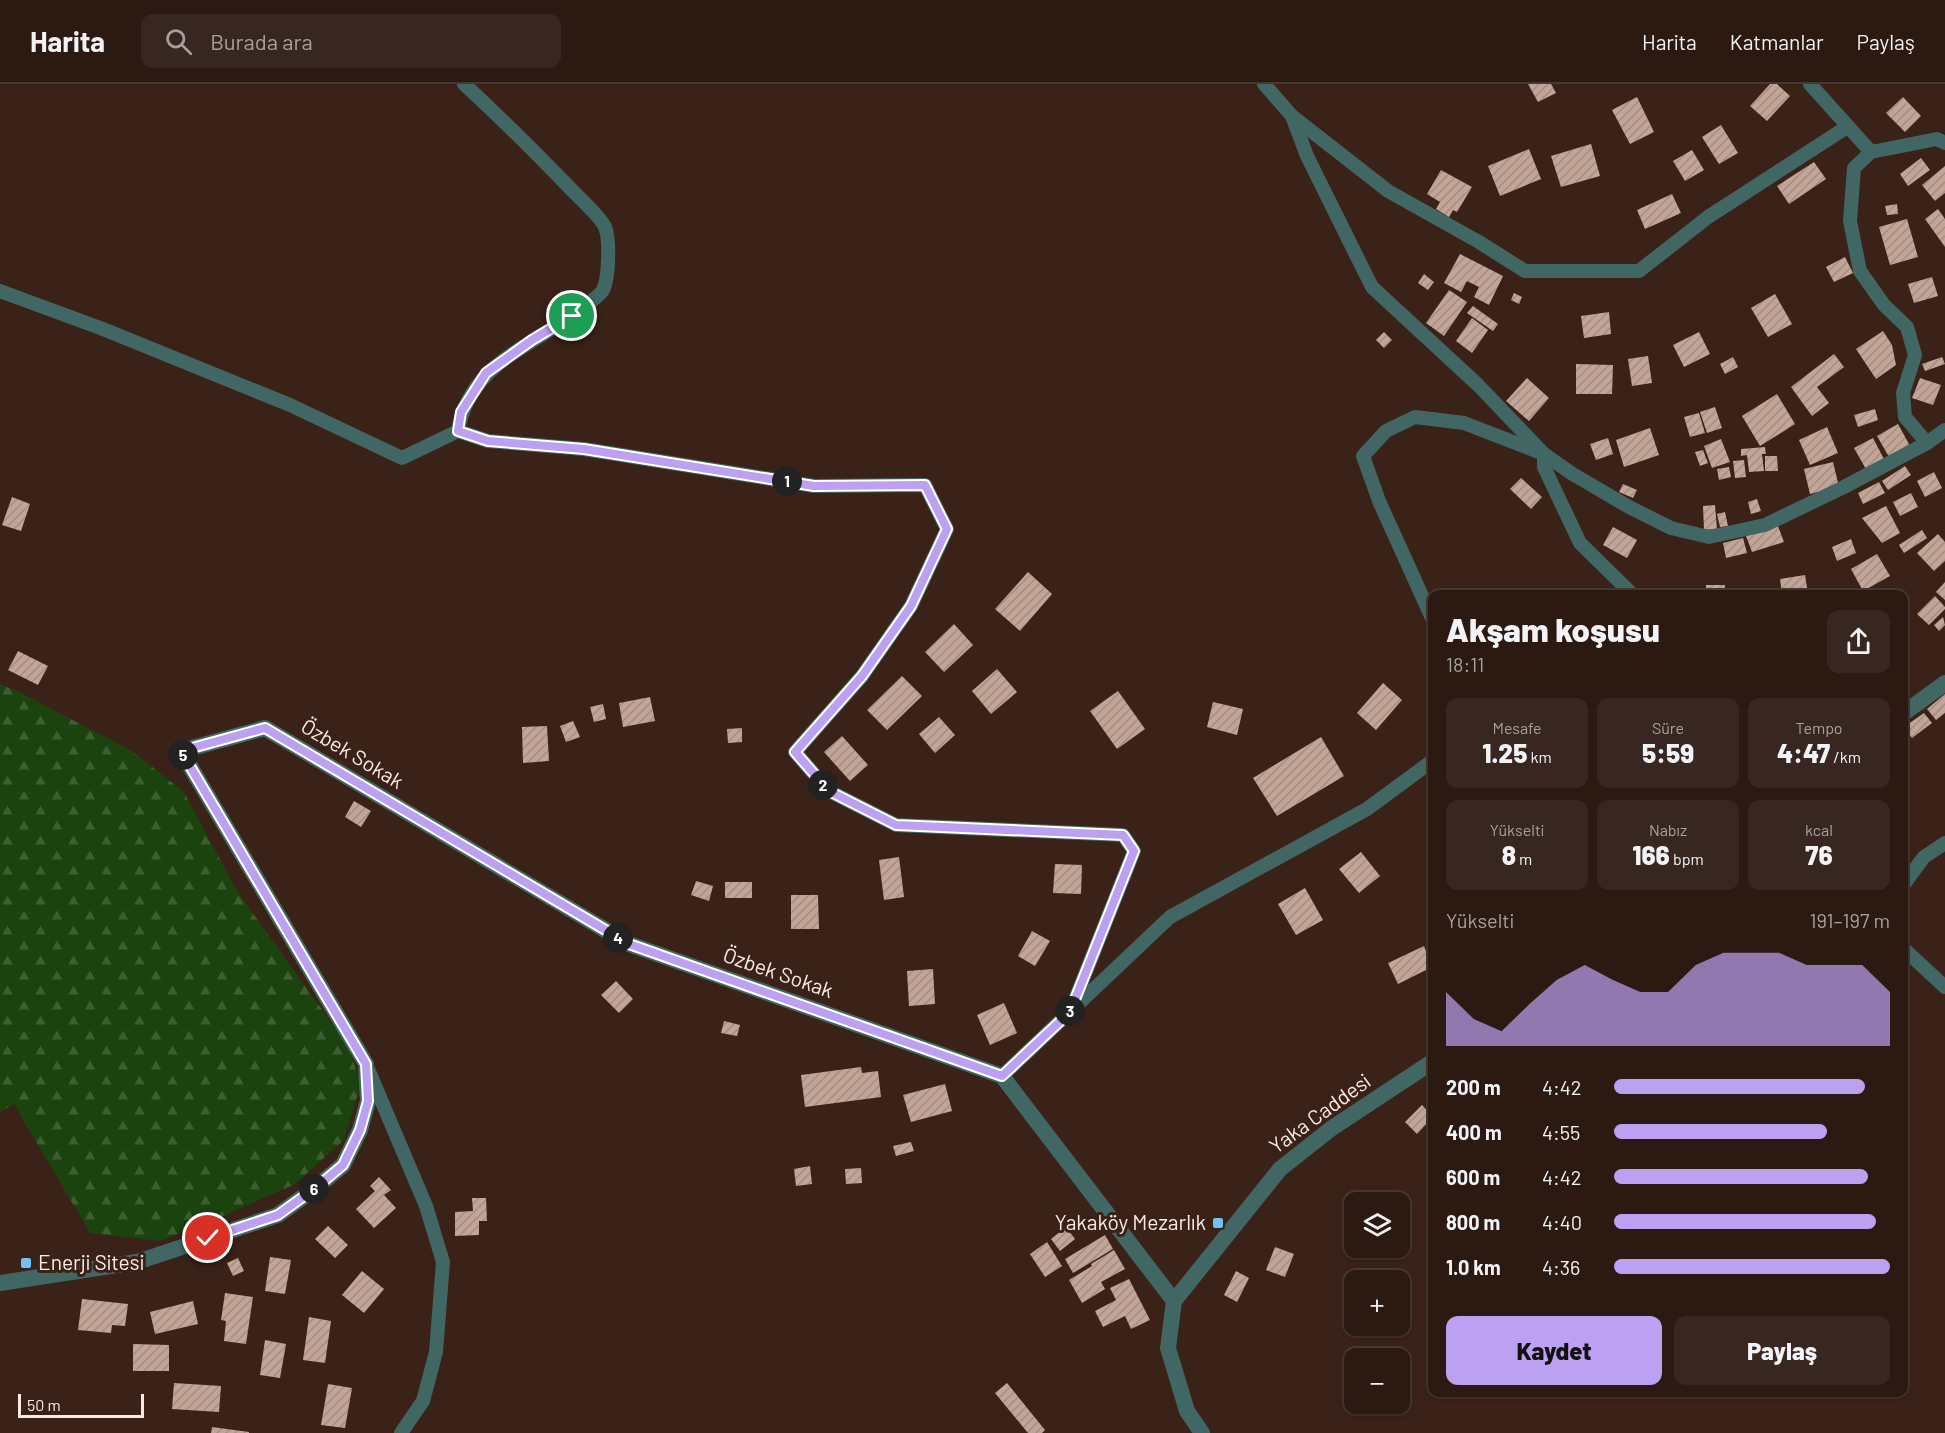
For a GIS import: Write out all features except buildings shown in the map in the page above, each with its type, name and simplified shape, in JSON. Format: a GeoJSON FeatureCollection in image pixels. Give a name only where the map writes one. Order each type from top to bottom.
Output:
{"type":"FeatureCollection","features":[{"type":"Feature","properties":{"kind":"street"},"geometry":{"type":"LineString","coordinates":[[458,431],[461,412],[486,373],[532,340],[572,316],[603,291],[609,267],[605,227],[501,117],[464,84]]}},
{"type":"Feature","properties":{"kind":"street"},"geometry":{"type":"LineString","coordinates":[[1264,84],[1292,116],[1388,191],[1479,242],[1525,271],[1639,271],[1708,217],[1847,127]]}},
{"type":"Feature","properties":{"kind":"street"},"geometry":{"type":"LineString","coordinates":[[1810,84],[1871,152]]}},
{"type":"Feature","properties":{"kind":"street"},"geometry":{"type":"LineString","coordinates":[[1292,116],[1307,156],[1372,287],[1478,385],[1544,454],[1544,467],[1580,543],[1628,590]]}},
{"type":"Feature","properties":{"kind":"street"},"geometry":{"type":"LineString","coordinates":[[1927,443],[1905,417],[1903,393],[1915,355],[1906,327],[1884,304],[1860,271],[1850,222],[1854,168],[1871,152],[1937,139],[1945,143]]}},
{"type":"Feature","properties":{"kind":"street"},"geometry":{"type":"LineString","coordinates":[[0,291],[103,329],[290,405],[402,458],[458,431],[488,441],[584,449],[814,486],[925,485],[947,529],[911,606],[862,676],[795,752],[829,791],[896,825],[1123,835],[1134,851],[1070,1012]]}},
{"type":"Feature","properties":{"kind":"street"},"geometry":{"type":"LineString","coordinates":[[1428,609],[1379,501],[1363,456],[1386,431],[1415,417],[1464,423],[1544,454],[1629,507],[1671,528],[1709,537],[1765,525],[1844,487],[1927,443],[1945,430]]}},
{"type":"Feature","properties":{"kind":"street"},"geometry":{"type":"LineString","coordinates":[[1908,710],[1945,683]]}},
{"type":"Feature","properties":{"kind":"street","name":"Özbek Sokak"},"geometry":{"type":"LineString","coordinates":[[0,1283],[137,1262],[278,1215],[343,1165],[360,1130],[368,1101],[366,1064],[181,751],[265,728],[629,944],[1002,1076]]}},
{"type":"Feature","properties":{"kind":"street"},"geometry":{"type":"LineString","coordinates":[[1202,1433],[1187,1411],[1168,1348],[1174,1301],[1002,1076],[1170,917],[1366,809],[1428,764]]}},
{"type":"Feature","properties":{"kind":"street"},"geometry":{"type":"LineString","coordinates":[[1908,879],[1924,857],[1945,843]]}},
{"type":"Feature","properties":{"kind":"street"},"geometry":{"type":"LineString","coordinates":[[1908,953],[1945,987]]}},
{"type":"Feature","properties":{"kind":"street"},"geometry":{"type":"LineString","coordinates":[[366,1064],[426,1206],[443,1262],[436,1352],[423,1401],[401,1433]]}},
{"type":"Feature","properties":{"kind":"street","name":"Yaka Caddesi"},"geometry":{"type":"LineString","coordinates":[[1174,1301],[1280,1169],[1332,1128],[1428,1065]]}},
{"type":"Feature","properties":{"kind":"green space"},"geometry":{"type":"Polygon","coordinates":[[[0,684],[132,751],[184,792],[237,891],[348,1046],[361,1084],[344,1140],[295,1184],[160,1241],[90,1233],[14,1104],[0,1112],[0,684]]]}},
{"type":"Feature","properties":{"kind":"place","name":"Yakaköy Mezarlık"},"geometry":{"type":"Point","coordinates":[1218,1223]}},
{"type":"Feature","properties":{"kind":"place","name":"Enerji Sitesi"},"geometry":{"type":"Point","coordinates":[26,1263]}},
{"type":"Feature","properties":{"kind":"route"},"geometry":{"type":"LineString","coordinates":[[208,1238],[278,1215],[343,1165],[360,1130],[368,1101],[366,1064],[181,751],[265,728],[629,944],[1002,1076],[1070,1012],[1134,851],[1123,835],[896,825],[829,791],[795,752],[862,676],[911,606],[947,529],[925,485],[814,486],[584,449],[488,441],[458,431],[461,412],[486,373],[532,340],[572,316]]}}]}
